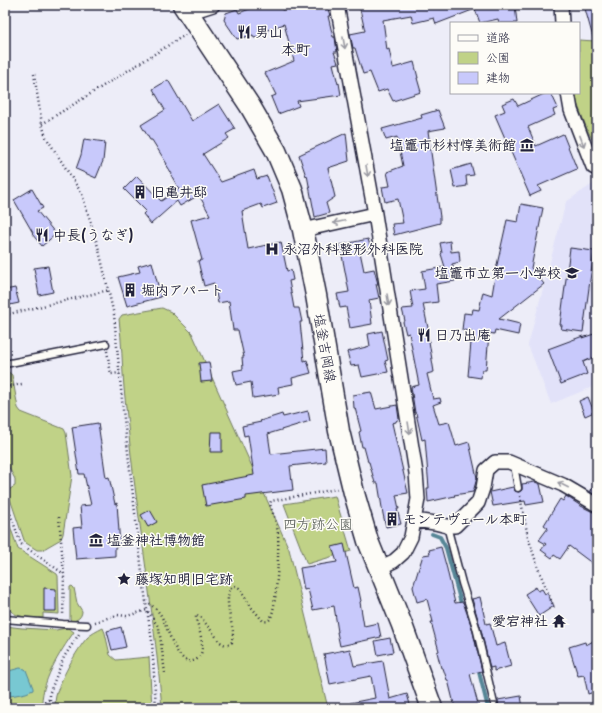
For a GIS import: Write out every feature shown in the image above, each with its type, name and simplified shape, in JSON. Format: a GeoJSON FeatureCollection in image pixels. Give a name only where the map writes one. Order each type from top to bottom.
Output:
{"type":"FeatureCollection","features":[{"type":"Feature","properties":{"kind":"main road","name":"塩釜吉岡線"},"geometry":{"type":"LineString","coordinates":[[185,9],[250,106],[276,151],[292,189],[303,230],[316,295],[339,431],[354,493],[368,541],[402,625],[432,708]]}},
{"type":"Feature","properties":{"kind":"street"},"geometry":{"type":"LineString","coordinates":[[185,9],[213,5]]}},
{"type":"Feature","properties":{"kind":"street"},"geometry":{"type":"LineString","coordinates":[[337,5],[375,214],[416,473],[418,500],[411,537],[404,553],[394,561],[379,568]]}},
{"type":"Feature","properties":{"kind":"street"},"geometry":{"type":"LineString","coordinates":[[561,5],[562,22]]}},
{"type":"Feature","properties":{"kind":"street"},"geometry":{"type":"LineString","coordinates":[[568,94],[570,110],[593,167],[597,169]]}},
{"type":"Feature","properties":{"kind":"street"},"geometry":{"type":"LineString","coordinates":[[303,230],[375,214]]}},
{"type":"Feature","properties":{"kind":"street"},"geometry":{"type":"LineString","coordinates":[[415,520],[455,526],[478,503],[483,488],[486,470],[496,462],[513,463],[563,485],[597,505]]}},
{"type":"Feature","properties":{"kind":"lane"},"geometry":{"type":"LineString","coordinates":[[5,364],[106,344]]}},
{"type":"Feature","properties":{"kind":"lane"},"geometry":{"type":"LineString","coordinates":[[513,463],[518,490]]}},
{"type":"Feature","properties":{"kind":"lane"},"geometry":{"type":"LineString","coordinates":[[447,526],[462,583],[476,627],[495,708]]}},
{"type":"Feature","properties":{"kind":"lane"},"geometry":{"type":"LineString","coordinates":[[5,619],[87,625]]}},
{"type":"Feature","properties":{"kind":"path"},"geometry":{"type":"LineString","coordinates":[[42,124],[185,35]]}},
{"type":"Feature","properties":{"kind":"path"},"geometry":{"type":"LineString","coordinates":[[34,74],[42,124],[46,137],[82,194],[99,250],[114,315],[138,540],[152,641],[156,708]]}},
{"type":"Feature","properties":{"kind":"path"},"geometry":{"type":"LineString","coordinates":[[5,315],[109,290]]}},
{"type":"Feature","properties":{"kind":"path"},"geometry":{"type":"LineString","coordinates":[[106,344],[111,374],[120,373]]}},
{"type":"Feature","properties":{"kind":"path"},"geometry":{"type":"LineString","coordinates":[[5,387],[22,384]]}},
{"type":"Feature","properties":{"kind":"path"},"geometry":{"type":"LineString","coordinates":[[146,601],[160,613],[177,652],[183,659],[190,661],[198,658],[202,652],[202,643],[196,615],[200,616],[220,642],[225,645],[229,644],[232,642],[233,634],[228,598],[229,590],[232,587],[235,586],[239,588],[252,608],[263,621],[266,622],[272,616],[276,586],[278,532],[270,504],[271,501],[341,488]]}},
{"type":"Feature","properties":{"kind":"path"},"geometry":{"type":"LineString","coordinates":[[518,490],[528,537],[538,568],[554,608]]}},
{"type":"Feature","properties":{"kind":"path"},"geometry":{"type":"LineString","coordinates":[[5,499],[21,544],[64,575]]}},
{"type":"Feature","properties":{"kind":"path"},"geometry":{"type":"LineString","coordinates":[[59,516],[64,575],[63,624]]}},
{"type":"Feature","properties":{"kind":"path"},"geometry":{"type":"LineString","coordinates":[[87,625],[117,615],[127,616],[147,610]]}},
{"type":"Feature","properties":{"kind":"path"},"geometry":{"type":"LineString","coordinates":[[147,610],[159,628],[165,673]]}},
{"type":"Feature","properties":{"kind":"path"},"geometry":{"type":"LineString","coordinates":[[50,708],[50,692],[64,658],[79,634]]}},
{"type":"Feature","properties":{"kind":"path"},"geometry":{"type":"LineString","coordinates":[[34,708],[50,699]]}},
{"type":"Feature","properties":{"kind":"shaded area","name":"塩竈市立第一小学校"},"geometry":{"type":"Polygon","coordinates":[[[597,181],[597,385],[551,404],[528,345],[566,202],[597,181]]]}},
{"type":"Feature","properties":{"kind":"green space"},"geometry":{"type":"Polygon","coordinates":[[[580,40],[595,41],[597,50],[597,149],[587,129],[575,98],[575,94],[580,94],[580,40]]]}},
{"type":"Feature","properties":{"kind":"green space"},"geometry":{"type":"Polygon","coordinates":[[[162,308],[171,312],[192,333],[289,549],[328,708],[162,708],[152,613],[131,455],[119,319],[122,315],[162,308]]]}},
{"type":"Feature","properties":{"kind":"green space"},"geometry":{"type":"Polygon","coordinates":[[[5,369],[12,375],[18,408],[21,412],[64,429],[66,433],[72,476],[63,534],[61,539],[42,550],[37,550],[24,540],[8,493],[10,489],[15,486],[15,479],[5,460],[5,369]]]}},
{"type":"Feature","properties":{"kind":"green space","name":"四方跡公園"},"geometry":{"type":"Polygon","coordinates":[[[335,496],[351,551],[307,564],[284,504],[335,496]]]}},
{"type":"Feature","properties":{"kind":"green space"},"geometry":{"type":"Polygon","coordinates":[[[5,512],[18,549],[57,574],[59,614],[43,613],[43,618],[26,617],[12,612],[5,604],[5,512]]]}},
{"type":"Feature","properties":{"kind":"green space"},"geometry":{"type":"Polygon","coordinates":[[[72,586],[74,588],[77,603],[82,611],[79,618],[71,621],[70,587],[72,586]]]}},
{"type":"Feature","properties":{"kind":"green space"},"geometry":{"type":"Polygon","coordinates":[[[5,626],[56,630],[68,628],[74,632],[52,668],[44,688],[42,708],[5,708],[5,626]]]}},
{"type":"Feature","properties":{"kind":"green space"},"geometry":{"type":"Polygon","coordinates":[[[103,628],[110,655],[116,660],[149,657],[152,708],[56,708],[55,699],[64,674],[87,638],[103,628]]]}},
{"type":"Feature","properties":{"kind":"water"},"geometry":{"type":"Polygon","coordinates":[[[20,668],[26,670],[33,690],[26,693],[5,697],[5,672],[20,668]]]}},
{"type":"Feature","properties":{"kind":"building"},"geometry":{"type":"Polygon","coordinates":[[[260,5],[280,5],[282,10],[304,5],[327,5],[330,16],[328,16],[333,37],[335,37],[337,52],[334,52],[338,63],[333,64],[341,95],[297,101],[299,106],[278,114],[271,97],[276,95],[265,73],[294,61],[284,24],[262,32],[263,36],[254,38],[253,35],[237,39],[224,20],[226,13],[237,9],[239,13],[260,5]]]}},
{"type":"Feature","properties":{"kind":"building"},"geometry":{"type":"Polygon","coordinates":[[[359,5],[515,5],[517,22],[499,22],[498,19],[480,22],[475,9],[436,24],[434,18],[413,23],[411,15],[383,20],[387,50],[389,49],[393,68],[414,62],[421,92],[393,101],[387,89],[378,92],[370,72],[363,74],[355,48],[353,48],[350,34],[365,31],[359,5]]]}},
{"type":"Feature","properties":{"kind":"building"},"geometry":{"type":"Polygon","coordinates":[[[584,5],[596,5],[597,41],[594,41],[584,5]]]}},
{"type":"Feature","properties":{"kind":"building"},"geometry":{"type":"Polygon","coordinates":[[[168,80],[192,121],[219,104],[235,129],[226,134],[229,138],[203,154],[221,182],[254,170],[257,179],[267,176],[277,203],[263,208],[261,204],[242,211],[248,249],[281,242],[287,271],[291,270],[293,280],[289,281],[294,308],[299,308],[302,322],[300,322],[304,361],[307,360],[311,373],[292,378],[293,384],[278,387],[279,394],[253,398],[251,382],[236,385],[233,371],[243,369],[242,357],[244,357],[238,330],[233,330],[229,301],[218,303],[214,283],[204,286],[198,261],[202,260],[191,220],[210,215],[199,195],[180,206],[177,201],[151,224],[143,214],[146,211],[124,189],[137,176],[161,201],[179,189],[167,164],[141,125],[165,110],[153,89],[168,80]]]}},
{"type":"Feature","properties":{"kind":"building"},"geometry":{"type":"Polygon","coordinates":[[[544,94],[551,94],[558,108],[553,110],[555,115],[528,127],[536,146],[563,134],[577,169],[538,186],[541,191],[530,196],[495,115],[505,111],[502,104],[514,99],[518,106],[544,94]]]}},
{"type":"Feature","properties":{"kind":"building"},"geometry":{"type":"Polygon","coordinates":[[[438,110],[445,128],[428,131],[440,223],[394,235],[392,224],[403,223],[398,199],[385,202],[382,187],[390,186],[387,172],[403,166],[397,137],[386,140],[382,129],[422,118],[421,115],[438,110]]]}},
{"type":"Feature","properties":{"kind":"building"},"geometry":{"type":"Polygon","coordinates":[[[346,133],[349,161],[328,168],[335,197],[326,203],[329,213],[315,217],[307,175],[306,176],[299,155],[346,133]]]}},
{"type":"Feature","properties":{"kind":"building"},"geometry":{"type":"Polygon","coordinates":[[[84,139],[105,142],[103,161],[96,178],[76,169],[81,155],[84,139]]]}},
{"type":"Feature","properties":{"kind":"building"},"geometry":{"type":"Polygon","coordinates":[[[471,164],[474,175],[466,176],[467,186],[455,188],[451,170],[471,164]]]}},
{"type":"Feature","properties":{"kind":"building"},"geometry":{"type":"Polygon","coordinates":[[[32,189],[43,208],[37,211],[56,234],[42,246],[32,234],[33,233],[14,200],[32,189]]]}},
{"type":"Feature","properties":{"kind":"building"},"geometry":{"type":"Polygon","coordinates":[[[521,204],[543,208],[531,268],[544,284],[499,319],[520,324],[518,335],[495,330],[494,334],[489,333],[486,370],[482,370],[481,378],[468,376],[472,331],[462,330],[464,313],[472,314],[473,309],[479,310],[483,292],[492,295],[507,220],[518,222],[521,204]]]}},
{"type":"Feature","properties":{"kind":"building"},"geometry":{"type":"Polygon","coordinates":[[[368,239],[371,249],[360,252],[364,271],[374,269],[378,284],[376,284],[379,298],[369,300],[372,324],[350,328],[346,307],[340,308],[337,294],[349,292],[340,245],[368,239]]]}},
{"type":"Feature","properties":{"kind":"building"},"geometry":{"type":"Polygon","coordinates":[[[450,241],[451,252],[459,251],[460,262],[452,264],[455,281],[436,284],[438,302],[423,304],[434,372],[427,374],[433,399],[440,398],[441,402],[433,405],[439,424],[449,422],[456,446],[469,442],[477,478],[473,492],[428,502],[427,488],[429,488],[425,439],[422,440],[415,413],[411,387],[419,385],[409,333],[406,334],[403,322],[405,321],[402,309],[413,308],[410,291],[425,289],[422,271],[445,267],[441,254],[440,243],[450,241]]]}},
{"type":"Feature","properties":{"kind":"building"},"geometry":{"type":"Polygon","coordinates":[[[570,248],[594,251],[583,332],[561,329],[562,325],[560,325],[570,248]]]}},
{"type":"Feature","properties":{"kind":"building"},"geometry":{"type":"Polygon","coordinates":[[[152,262],[161,297],[127,306],[118,277],[140,272],[138,266],[152,262]]]}},
{"type":"Feature","properties":{"kind":"building"},"geometry":{"type":"Polygon","coordinates":[[[48,266],[53,292],[39,295],[34,268],[48,266]]]}},
{"type":"Feature","properties":{"kind":"building"},"geometry":{"type":"Polygon","coordinates":[[[15,288],[19,303],[5,306],[5,290],[15,288]]]}},
{"type":"Feature","properties":{"kind":"building"},"geometry":{"type":"Polygon","coordinates":[[[382,331],[388,360],[385,361],[388,372],[362,377],[359,365],[351,366],[347,352],[370,346],[368,334],[382,331]]]}},
{"type":"Feature","properties":{"kind":"building"},"geometry":{"type":"Polygon","coordinates":[[[597,333],[597,356],[583,362],[587,374],[561,384],[548,349],[583,336],[582,338],[597,333]]]}},
{"type":"Feature","properties":{"kind":"building"},"geometry":{"type":"Polygon","coordinates":[[[209,362],[212,381],[201,382],[199,363],[209,362]]]}},
{"type":"Feature","properties":{"kind":"building"},"geometry":{"type":"Polygon","coordinates":[[[371,392],[376,409],[397,405],[399,419],[392,423],[408,493],[396,495],[399,509],[397,509],[401,524],[386,527],[378,483],[375,483],[364,447],[362,447],[359,432],[361,431],[354,408],[353,395],[371,392]]]}},
{"type":"Feature","properties":{"kind":"building"},"geometry":{"type":"Polygon","coordinates":[[[588,397],[594,412],[585,416],[579,401],[588,397]]]}},
{"type":"Feature","properties":{"kind":"building"},"geometry":{"type":"Polygon","coordinates":[[[308,411],[310,421],[268,434],[271,454],[325,448],[326,462],[290,466],[293,490],[246,496],[246,499],[206,506],[202,485],[254,475],[248,435],[244,436],[242,426],[261,422],[260,421],[282,414],[283,417],[308,411]]]}},
{"type":"Feature","properties":{"kind":"building"},"geometry":{"type":"Polygon","coordinates":[[[98,423],[106,478],[109,477],[115,504],[117,503],[120,546],[115,547],[115,556],[76,559],[73,528],[82,527],[80,506],[91,505],[84,474],[79,474],[72,427],[98,423]]]}},
{"type":"Feature","properties":{"kind":"building"},"geometry":{"type":"Polygon","coordinates":[[[211,432],[222,432],[222,452],[210,452],[211,432]]]}},
{"type":"Feature","properties":{"kind":"building"},"geometry":{"type":"Polygon","coordinates":[[[535,482],[540,484],[544,502],[526,505],[525,501],[493,506],[490,492],[513,487],[515,491],[519,492],[522,490],[522,484],[535,482]]]}},
{"type":"Feature","properties":{"kind":"building"},"geometry":{"type":"Polygon","coordinates":[[[597,482],[597,496],[590,492],[597,482]]]}},
{"type":"Feature","properties":{"kind":"building"},"geometry":{"type":"Polygon","coordinates":[[[566,496],[581,506],[597,513],[597,567],[569,546],[560,559],[554,555],[552,558],[541,550],[546,544],[539,540],[548,528],[544,525],[560,499],[563,501],[566,496]]]}},
{"type":"Feature","properties":{"kind":"building"},"geometry":{"type":"Polygon","coordinates":[[[150,510],[157,522],[148,527],[141,515],[150,510]]]}},
{"type":"Feature","properties":{"kind":"building"},"geometry":{"type":"Polygon","coordinates":[[[344,544],[354,588],[358,587],[364,626],[378,623],[381,637],[340,646],[334,606],[313,610],[308,589],[304,590],[300,568],[337,562],[332,547],[344,544]]]}},
{"type":"Feature","properties":{"kind":"building"},"geometry":{"type":"Polygon","coordinates":[[[441,547],[455,603],[463,602],[472,628],[482,671],[470,674],[479,708],[455,708],[448,680],[443,668],[441,668],[437,652],[439,651],[431,622],[433,622],[427,599],[417,602],[413,587],[423,555],[430,554],[429,550],[441,547]]]}},
{"type":"Feature","properties":{"kind":"building"},"geometry":{"type":"Polygon","coordinates":[[[536,587],[538,591],[542,589],[545,594],[547,593],[554,606],[539,616],[525,594],[536,587]]]}},
{"type":"Feature","properties":{"kind":"building"},"geometry":{"type":"Polygon","coordinates":[[[44,588],[56,589],[56,611],[44,611],[44,588]]]}},
{"type":"Feature","properties":{"kind":"building"},"geometry":{"type":"Polygon","coordinates":[[[480,597],[486,624],[490,623],[496,646],[505,643],[511,666],[494,671],[494,667],[490,668],[472,599],[480,597]]]}},
{"type":"Feature","properties":{"kind":"building"},"geometry":{"type":"Polygon","coordinates":[[[121,627],[126,647],[112,650],[107,631],[121,627]]]}},
{"type":"Feature","properties":{"kind":"building"},"geometry":{"type":"Polygon","coordinates":[[[390,638],[393,652],[378,655],[375,641],[390,638]]]}},
{"type":"Feature","properties":{"kind":"building"},"geometry":{"type":"Polygon","coordinates":[[[597,639],[597,691],[588,694],[584,675],[578,676],[569,647],[585,642],[586,645],[597,639]]]}},
{"type":"Feature","properties":{"kind":"building"},"geometry":{"type":"Polygon","coordinates":[[[350,649],[354,666],[383,661],[390,699],[407,694],[411,708],[351,708],[350,703],[375,698],[371,676],[330,684],[324,654],[350,649]]]}},
{"type":"Feature","properties":{"kind":"building"},"geometry":{"type":"Polygon","coordinates":[[[521,696],[523,708],[499,708],[498,700],[521,696]]]}},
{"type":"Feature","properties":{"kind":"waterway"},"geometry":{"type":"LineString","coordinates":[[432,534],[440,537],[446,548],[462,607]]}},
{"type":"Feature","properties":{"kind":"waterway"},"geometry":{"type":"LineString","coordinates":[[478,668],[488,708]]}},
{"type":"Feature","properties":{"kind":"place","name":"男山"},"geometry":{"type":"Point","coordinates":[244,32]}},
{"type":"Feature","properties":{"kind":"place","name":"塩竈市杉村惇美術館"},"geometry":{"type":"Point","coordinates":[527,145]}},
{"type":"Feature","properties":{"kind":"place","name":"旧亀井邸"},"geometry":{"type":"Point","coordinates":[140,192]}},
{"type":"Feature","properties":{"kind":"place","name":"中長(うなぎ)"},"geometry":{"type":"Point","coordinates":[42,235]}},
{"type":"Feature","properties":{"kind":"place","name":"永沼外科整形外科医院"},"geometry":{"type":"Point","coordinates":[272,249]}},
{"type":"Feature","properties":{"kind":"place","name":"塩竈市立第一小学校"},"geometry":{"type":"Point","coordinates":[572,273]}},
{"type":"Feature","properties":{"kind":"place","name":"堀内アパート"},"geometry":{"type":"Point","coordinates":[130,290]}},
{"type":"Feature","properties":{"kind":"place","name":"日乃出庵"},"geometry":{"type":"Point","coordinates":[424,335]}},
{"type":"Feature","properties":{"kind":"place","name":"モンテヴェール本町"},"geometry":{"type":"Point","coordinates":[392,519]}},
{"type":"Feature","properties":{"kind":"place","name":"塩釜神社博物館"},"geometry":{"type":"Point","coordinates":[96,540]}},
{"type":"Feature","properties":{"kind":"place","name":"藤塚知明旧宅跡"},"geometry":{"type":"Point","coordinates":[124,579]}},
{"type":"Feature","properties":{"kind":"place","name":"愛宕神社"},"geometry":{"type":"Point","coordinates":[559,621]}},
{"type":"Feature","properties":{"kind":"district","name":"本町"},"geometry":{"type":"Point","coordinates":[296,50]}}]}
